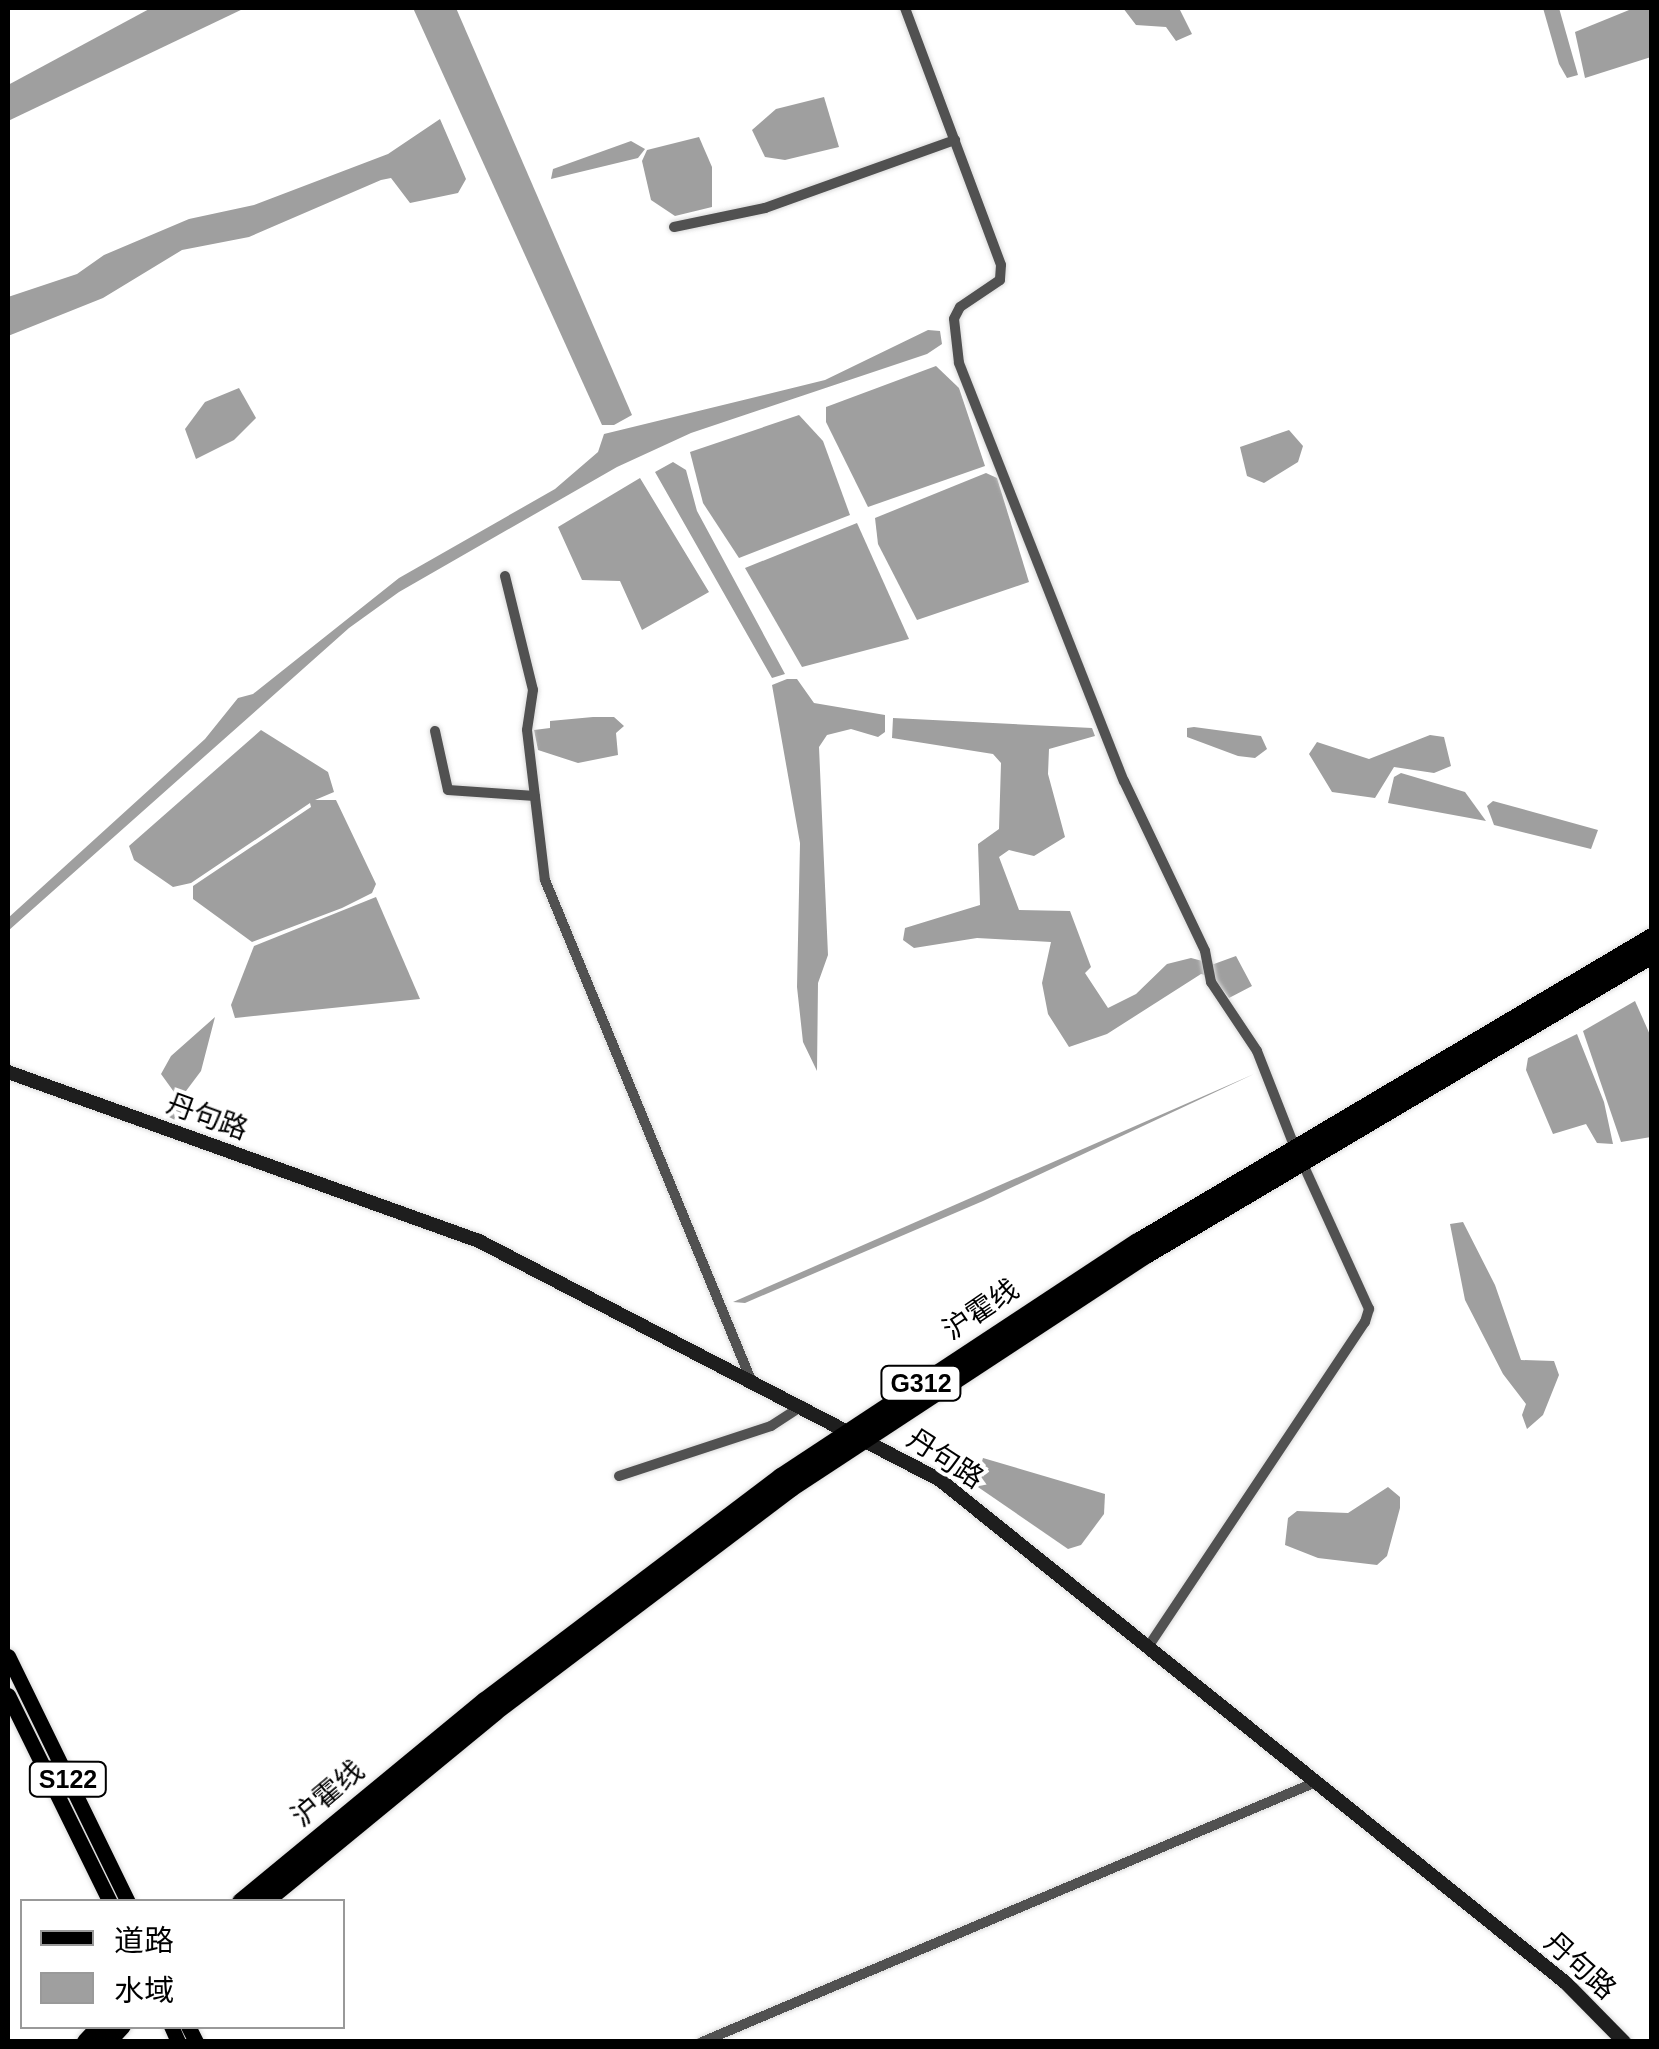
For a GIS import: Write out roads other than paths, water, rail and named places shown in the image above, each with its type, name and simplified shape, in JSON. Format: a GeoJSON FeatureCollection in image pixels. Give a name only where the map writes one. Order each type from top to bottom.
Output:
{"type":"FeatureCollection","features":[{"type":"Feature","properties":{"kind":"highway","name":"沪霍线"},"geometry":{"type":"LineString","coordinates":[[1299,1155],[1652,937]]}},
{"type":"Feature","properties":{"kind":"highway","name":"沪霍线"},"geometry":{"type":"LineString","coordinates":[[245,1899],[490,1706],[1035,1307],[1652,955]]}},
{"type":"Feature","properties":{"kind":"highway","name":"沪霍线"},"geometry":{"type":"LineString","coordinates":[[267,1899],[490,1706]]}},
{"type":"Feature","properties":{"kind":"main road","name":"S122"},"geometry":{"type":"LineString","coordinates":[[8,1656],[127,1899]]}},
{"type":"Feature","properties":{"kind":"main road","name":"S122"},"geometry":{"type":"LineString","coordinates":[[8,1695],[109,1899]]}},
{"type":"Feature","properties":{"kind":"street"},"geometry":{"type":"LineString","coordinates":[[905,8],[1001,266],[1000,280],[954,319],[959,363],[1124,780],[1205,951],[1210,982],[1256,1051],[1368,1309],[1365,1322],[1148,1648]]}},
{"type":"Feature","properties":{"kind":"street"},"geometry":{"type":"LineString","coordinates":[[674,227],[765,208],[955,140]]}},
{"type":"Feature","properties":{"kind":"street"},"geometry":{"type":"LineString","coordinates":[[505,576],[533,690],[527,730],[544,880],[751,1380]]}},
{"type":"Feature","properties":{"kind":"street"},"geometry":{"type":"LineString","coordinates":[[435,731],[448,790],[535,796]]}},
{"type":"Feature","properties":{"kind":"street","name":"丹句路"},"geometry":{"type":"LineString","coordinates":[[8,1072],[479,1242],[940,1480],[1566,1983],[1624,2042]]}},
{"type":"Feature","properties":{"kind":"street"},"geometry":{"type":"LineString","coordinates":[[620,1476],[771,1426],[802,1406]]}},
{"type":"Feature","properties":{"kind":"street"},"geometry":{"type":"LineString","coordinates":[[702,2042],[1316,1782]]}},
{"type":"Feature","properties":{"kind":"water"},"geometry":{"type":"Polygon","coordinates":[[[151,8],[245,8],[8,121],[8,85],[151,8]]]}},
{"type":"Feature","properties":{"kind":"water"},"geometry":{"type":"Polygon","coordinates":[[[413,8],[456,8],[632,415],[614,425],[602,425],[413,8]]]}},
{"type":"Feature","properties":{"kind":"water"},"geometry":{"type":"Polygon","coordinates":[[[1123,8],[1179,8],[1192,34],[1176,41],[1166,27],[1136,25],[1123,8]]]}},
{"type":"Feature","properties":{"kind":"water"},"geometry":{"type":"Polygon","coordinates":[[[1543,8],[1559,8],[1578,75],[1567,78],[1559,64],[1543,8]]]}},
{"type":"Feature","properties":{"kind":"water"},"geometry":{"type":"Polygon","coordinates":[[[1634,8],[1651,8],[1651,57],[1585,78],[1575,32],[1634,8]]]}},
{"type":"Feature","properties":{"kind":"water"},"geometry":{"type":"Polygon","coordinates":[[[824,97],[839,147],[785,160],[765,157],[752,130],[776,109],[824,97]]]}},
{"type":"Feature","properties":{"kind":"water"},"geometry":{"type":"Polygon","coordinates":[[[440,119],[466,179],[458,193],[410,203],[391,178],[381,180],[249,237],[182,250],[103,298],[8,336],[8,297],[77,274],[104,255],[189,219],[254,205],[388,154],[440,119]]]}},
{"type":"Feature","properties":{"kind":"water"},"geometry":{"type":"Polygon","coordinates":[[[699,137],[712,167],[712,207],[675,216],[651,200],[642,161],[647,150],[699,137]]]}},
{"type":"Feature","properties":{"kind":"water"},"geometry":{"type":"Polygon","coordinates":[[[631,141],[645,149],[638,158],[551,179],[553,169],[631,141]]]}},
{"type":"Feature","properties":{"kind":"water"},"geometry":{"type":"Polygon","coordinates":[[[928,330],[940,331],[942,344],[927,354],[691,433],[617,467],[399,592],[349,628],[8,931],[8,918],[205,739],[238,698],[253,694],[399,578],[555,489],[598,452],[604,434],[825,380],[928,330]]]}},
{"type":"Feature","properties":{"kind":"water"},"geometry":{"type":"Polygon","coordinates":[[[936,366],[959,388],[985,466],[868,507],[826,422],[826,407],[936,366]]]}},
{"type":"Feature","properties":{"kind":"water"},"geometry":{"type":"Polygon","coordinates":[[[239,388],[256,418],[234,440],[196,459],[185,429],[205,402],[239,388]]]}},
{"type":"Feature","properties":{"kind":"water"},"geometry":{"type":"Polygon","coordinates":[[[799,415],[823,441],[850,515],[739,558],[703,503],[690,452],[799,415]]]}},
{"type":"Feature","properties":{"kind":"water"},"geometry":{"type":"Polygon","coordinates":[[[1289,430],[1303,446],[1298,462],[1264,483],[1247,476],[1240,447],[1289,430]]]}},
{"type":"Feature","properties":{"kind":"water"},"geometry":{"type":"Polygon","coordinates":[[[673,462],[686,470],[697,511],[785,674],[772,678],[655,472],[673,462]]]}},
{"type":"Feature","properties":{"kind":"water"},"geometry":{"type":"Polygon","coordinates":[[[986,473],[997,478],[1029,582],[917,620],[878,544],[875,518],[986,473]]]}},
{"type":"Feature","properties":{"kind":"water"},"geometry":{"type":"Polygon","coordinates":[[[640,478],[709,592],[642,630],[620,581],[582,580],[558,527],[640,478]]]}},
{"type":"Feature","properties":{"kind":"water"},"geometry":{"type":"Polygon","coordinates":[[[857,523],[909,639],[802,667],[745,568],[857,523]]]}},
{"type":"Feature","properties":{"kind":"water"},"geometry":{"type":"Polygon","coordinates":[[[797,679],[814,703],[885,715],[885,732],[878,737],[851,729],[827,735],[819,747],[828,955],[818,983],[817,1071],[803,1042],[797,987],[800,843],[772,685],[797,679]]]}},
{"type":"Feature","properties":{"kind":"water"},"geometry":{"type":"Polygon","coordinates":[[[614,717],[624,726],[616,733],[618,755],[578,763],[538,750],[534,730],[550,728],[550,721],[614,717]]]}},
{"type":"Feature","properties":{"kind":"water"},"geometry":{"type":"Polygon","coordinates":[[[893,718],[1092,728],[1095,736],[1049,749],[1048,774],[1065,837],[1034,856],[1009,850],[999,857],[1019,910],[1070,911],[1091,967],[1085,973],[1108,1008],[1136,994],[1167,964],[1191,958],[1214,964],[1236,956],[1252,986],[1229,998],[1213,977],[1201,974],[1107,1034],[1069,1047],[1048,1014],[1042,983],[1051,942],[977,938],[914,948],[903,940],[905,928],[980,905],[978,844],[999,829],[1001,763],[993,754],[892,738],[893,718]]]}},
{"type":"Feature","properties":{"kind":"water"},"geometry":{"type":"Polygon","coordinates":[[[1187,728],[1261,736],[1267,749],[1255,758],[1238,756],[1187,737],[1187,728]]]}},
{"type":"Feature","properties":{"kind":"water"},"geometry":{"type":"Polygon","coordinates":[[[261,730],[328,772],[334,792],[315,800],[336,800],[376,884],[372,893],[342,908],[252,942],[193,899],[193,886],[311,807],[310,803],[191,883],[173,887],[134,860],[129,846],[261,730]]]}},
{"type":"Feature","properties":{"kind":"water"},"geometry":{"type":"Polygon","coordinates":[[[1430,735],[1444,737],[1451,766],[1434,773],[1394,767],[1375,798],[1332,792],[1309,754],[1317,742],[1369,759],[1430,735]]]}},
{"type":"Feature","properties":{"kind":"water"},"geometry":{"type":"Polygon","coordinates":[[[1401,773],[1465,792],[1486,821],[1388,803],[1394,777],[1401,773]]]}},
{"type":"Feature","properties":{"kind":"water"},"geometry":{"type":"Polygon","coordinates":[[[1493,801],[1598,830],[1591,849],[1494,825],[1487,806],[1493,801]]]}},
{"type":"Feature","properties":{"kind":"water"},"geometry":{"type":"Polygon","coordinates":[[[376,897],[420,999],[235,1018],[231,1005],[254,946],[376,897]]]}},
{"type":"Feature","properties":{"kind":"water"},"geometry":{"type":"Polygon","coordinates":[[[1635,1001],[1651,1037],[1651,1137],[1621,1142],[1583,1031],[1635,1001]]]}},
{"type":"Feature","properties":{"kind":"water"},"geometry":{"type":"Polygon","coordinates":[[[215,1017],[201,1071],[186,1091],[179,1122],[169,1117],[174,1092],[161,1074],[171,1056],[215,1017]]]}},
{"type":"Feature","properties":{"kind":"water"},"geometry":{"type":"Polygon","coordinates":[[[1577,1034],[1604,1102],[1613,1144],[1597,1143],[1586,1124],[1553,1134],[1526,1070],[1528,1058],[1577,1034]]]}},
{"type":"Feature","properties":{"kind":"water"},"geometry":{"type":"Polygon","coordinates":[[[1254,1074],[983,1201],[745,1303],[733,1302],[1254,1074]]]}},
{"type":"Feature","properties":{"kind":"water"},"geometry":{"type":"Polygon","coordinates":[[[1463,1222],[1495,1285],[1521,1360],[1554,1361],[1559,1375],[1543,1415],[1527,1429],[1522,1415],[1526,1404],[1503,1374],[1465,1300],[1450,1224],[1463,1222]]]}},
{"type":"Feature","properties":{"kind":"water"},"geometry":{"type":"Polygon","coordinates":[[[983,1458],[1105,1494],[1104,1514],[1081,1545],[1068,1549],[975,1485],[983,1458]]]}},
{"type":"Feature","properties":{"kind":"water"},"geometry":{"type":"Polygon","coordinates":[[[1388,1487],[1400,1497],[1400,1508],[1387,1556],[1377,1565],[1318,1558],[1285,1545],[1288,1518],[1297,1511],[1348,1513],[1388,1487]]]}}]}
